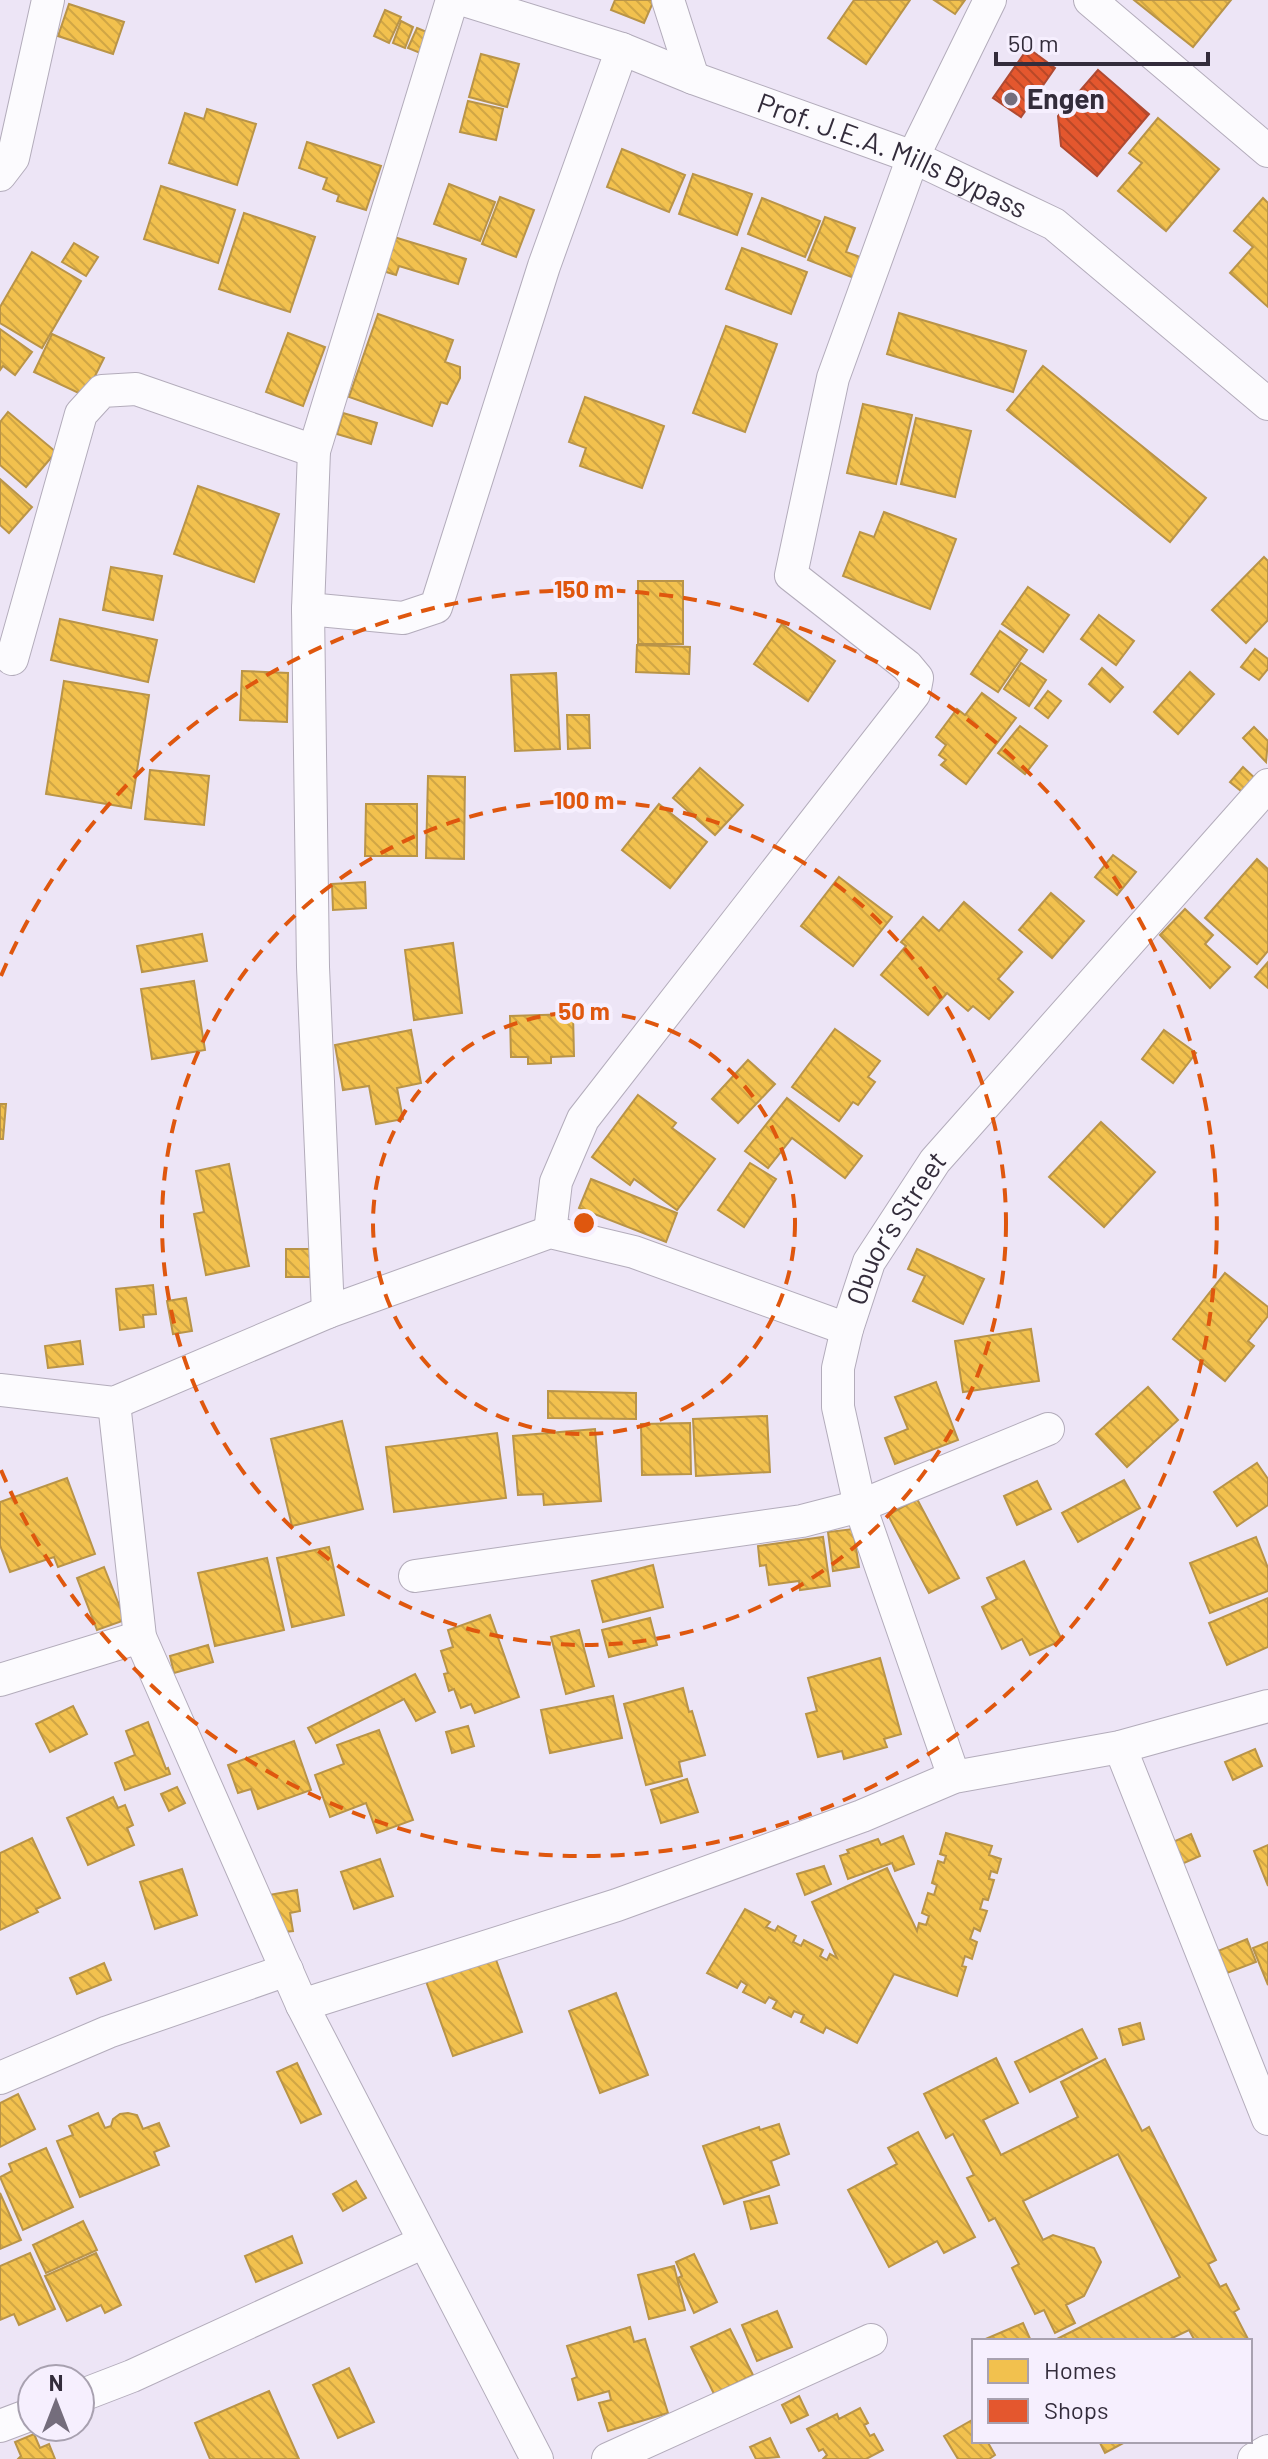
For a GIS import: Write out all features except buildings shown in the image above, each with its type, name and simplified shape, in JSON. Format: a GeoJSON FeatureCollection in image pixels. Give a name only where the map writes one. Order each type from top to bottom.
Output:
{"type":"FeatureCollection","features":[{"type":"Feature","properties":{"kind":"street"},"geometry":{"type":"LineString","coordinates":[[0,175],[13,158],[48,0]]}},
{"type":"Feature","properties":{"kind":"street"},"geometry":{"type":"LineString","coordinates":[[328,1312],[314,997],[308,609],[314,451],[452,0]]}},
{"type":"Feature","properties":{"kind":"street","name":"Prof. J.E.A. Mills Bypass"},"geometry":{"type":"LineString","coordinates":[[464,0],[622,49],[693,78],[913,157],[1054,224],[1268,404]]}},
{"type":"Feature","properties":{"kind":"street"},"geometry":{"type":"LineString","coordinates":[[668,0],[693,78]]}},
{"type":"Feature","properties":{"kind":"street"},"geometry":{"type":"LineString","coordinates":[[550,1232],[556,1182],[583,1119],[914,694],[917,678],[907,666],[791,575],[833,378],[913,157],[990,0]]}},
{"type":"Feature","properties":{"kind":"street"},"geometry":{"type":"LineString","coordinates":[[1090,0],[1268,151]]}},
{"type":"Feature","properties":{"kind":"street"},"geometry":{"type":"LineString","coordinates":[[308,609],[403,618],[436,607],[544,266],[622,49]]}},
{"type":"Feature","properties":{"kind":"street"},"geometry":{"type":"LineString","coordinates":[[12,659],[81,414],[102,391],[136,389],[314,451]]}},
{"type":"Feature","properties":{"kind":"street","name":"Obuor’s Street"},"geometry":{"type":"LineString","coordinates":[[954,1777],[860,1506],[838,1407],[838,1368],[847,1329],[869,1262],[935,1161],[1268,785]]}},
{"type":"Feature","properties":{"kind":"street"},"geometry":{"type":"LineString","coordinates":[[0,1390],[114,1403],[328,1312],[550,1232],[634,1252],[847,1329]]}},
{"type":"Feature","properties":{"kind":"street"},"geometry":{"type":"LineString","coordinates":[[114,1403],[140,1637],[302,2005],[537,2459]]}},
{"type":"Feature","properties":{"kind":"street"},"geometry":{"type":"LineString","coordinates":[[415,1576],[802,1521],[860,1506],[1048,1429]]}},
{"type":"Feature","properties":{"kind":"street"},"geometry":{"type":"LineString","coordinates":[[0,1680],[140,1637]]}},
{"type":"Feature","properties":{"kind":"street"},"geometry":{"type":"LineString","coordinates":[[302,2005],[617,1905],[862,1816],[954,1777],[1120,1747],[1268,1706]]}},
{"type":"Feature","properties":{"kind":"street"},"geometry":{"type":"LineString","coordinates":[[1120,1747],[1268,2119]]}},
{"type":"Feature","properties":{"kind":"street"},"geometry":{"type":"LineString","coordinates":[[0,2078],[108,2032],[287,1970]]}},
{"type":"Feature","properties":{"kind":"street"},"geometry":{"type":"LineString","coordinates":[[96,2390],[424,2242]]}},
{"type":"Feature","properties":{"kind":"street"},"geometry":{"type":"LineString","coordinates":[[608,2459],[871,2340]]}},
{"type":"Feature","properties":{"kind":"street"},"geometry":{"type":"LineString","coordinates":[[1254,2459],[1268,2451]]}},
{"type":"Feature","properties":{"kind":"place","name":"Engen"},"geometry":{"type":"Point","coordinates":[1011,99]}}]}
